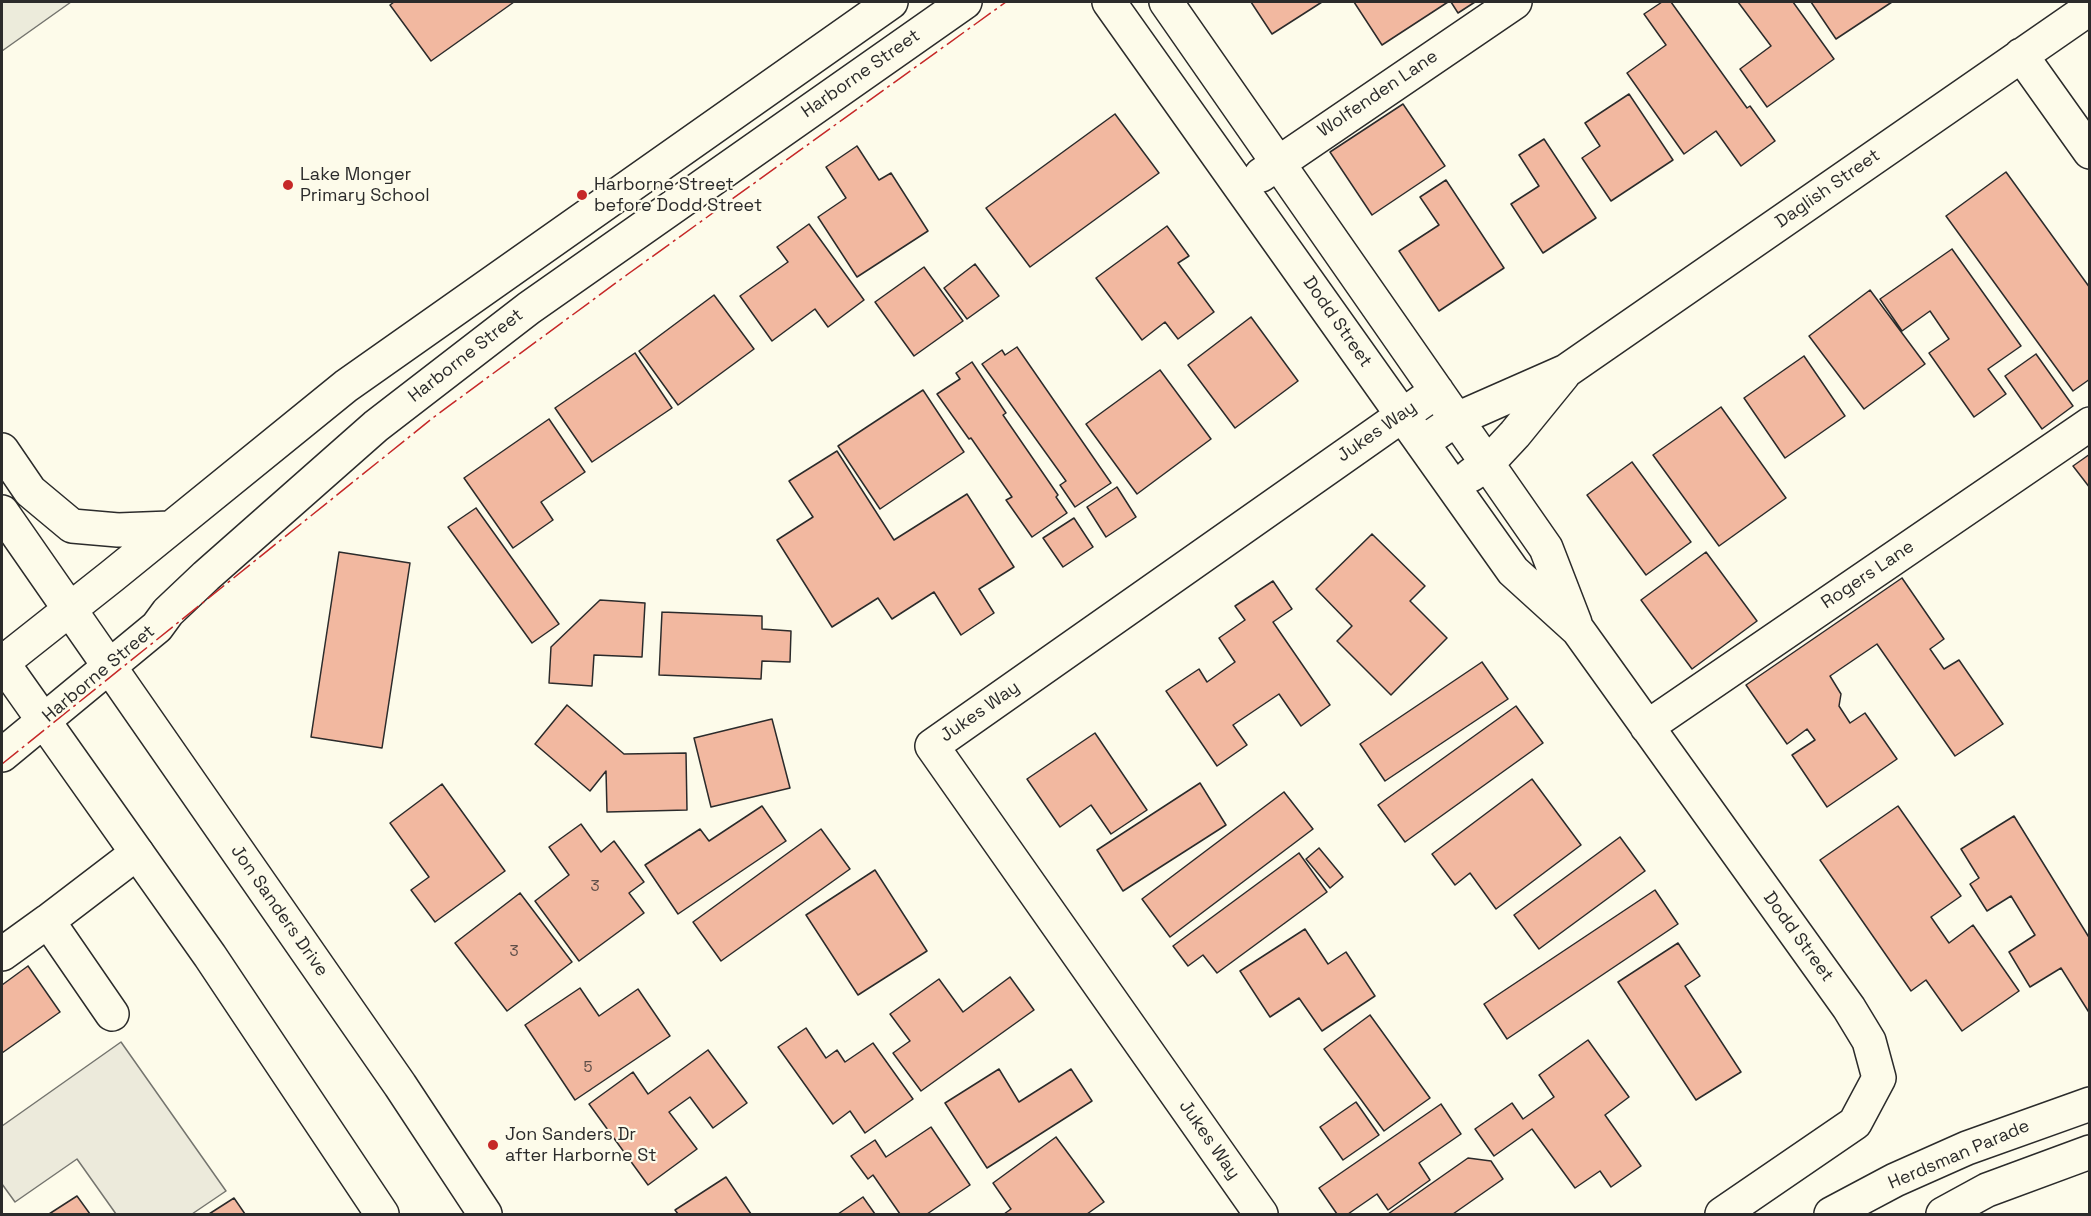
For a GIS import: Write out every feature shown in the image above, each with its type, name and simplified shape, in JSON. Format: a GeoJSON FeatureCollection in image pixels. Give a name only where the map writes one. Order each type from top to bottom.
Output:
{"type":"FeatureCollection","features":[{"type":"Feature","properties":{"kind":"street"},"geometry":{"type":"LineString","coordinates":[[382,1215],[210,956],[2,663],[346,386],[891,2]]}},
{"type":"Feature","properties":{"kind":"street","name":"Harborne Street"},"geometry":{"type":"LineString","coordinates":[[2,755],[157,627],[168,612],[222,562],[376,426],[529,308],[965,2]]}},
{"type":"Feature","properties":{"kind":"street","name":"Dodd Street"},"geometry":{"type":"LineString","coordinates":[[1108,2],[1513,571],[1578,630],[1849,1008],[1869,1041],[1879,1078],[1855,1123],[1722,1215]]}},
{"type":"Feature","properties":{"kind":"street","name":"Dodd Street"},"geometry":{"type":"LineString","coordinates":[[1166,2],[1546,548],[1578,630]]}},
{"type":"Feature","properties":{"kind":"street","name":"Wolfenden Lane"},"geometry":{"type":"LineString","coordinates":[[1242,188],[1515,2]]}},
{"type":"Feature","properties":{"kind":"street","name":"Daglish Street"},"geometry":{"type":"LineString","coordinates":[[1422,443],[1457,419],[1566,371],[2090,8]]}},
{"type":"Feature","properties":{"kind":"street"},"geometry":{"type":"LineString","coordinates":[[2021,55],[2090,152]]}},
{"type":"Feature","properties":{"kind":"street","name":"Daglish Street"},"geometry":{"type":"LineString","coordinates":[[1454,488],[1487,464],[1515,434],[1566,371]]}},
{"type":"Feature","properties":{"kind":"street","name":"Jukes Way"},"geometry":{"type":"LineString","coordinates":[[1261,1215],[932,746],[1437,391]]}},
{"type":"Feature","properties":{"kind":"street","name":"Rogers Lane"},"geometry":{"type":"LineString","coordinates":[[1647,727],[2090,424]]}},
{"type":"Feature","properties":{"kind":"street"},"geometry":{"type":"LineString","coordinates":[[2,450],[30,491],[72,526],[118,530],[170,528]]}},
{"type":"Feature","properties":{"kind":"street","name":"Jon Sanders Drive"},"geometry":{"type":"LineString","coordinates":[[2,512],[400,1084],[486,1215]]}},
{"type":"Feature","properties":{"kind":"street"},"geometry":{"type":"LineString","coordinates":[[2,954],[137,853]]}},
{"type":"Feature","properties":{"kind":"street"},"geometry":{"type":"LineString","coordinates":[[48,921],[112,1014]]}},
{"type":"Feature","properties":{"kind":"street","name":"Herdsman Parade"},"geometry":{"type":"LineString","coordinates":[[1832,1215],[1895,1180],[1967,1148],[2090,1104]]}},
{"type":"Feature","properties":{"kind":"street"},"geometry":{"type":"LineString","coordinates":[[1943,1215],[1987,1190],[2090,1152]]}},
{"type":"Feature","properties":{"kind":"shaded area"},"geometry":{"type":"Polygon","coordinates":[[[2,2],[71,2],[2,51],[2,2]]]}},
{"type":"Feature","properties":{"kind":"shaded area"},"geometry":{"type":"Polygon","coordinates":[[[121,1042],[226,1191],[192,1214],[116,1214],[77,1159],[15,1202],[2,1184],[2,1126],[121,1042]]]}},
{"type":"Feature","properties":{"kind":"building"},"geometry":{"type":"Polygon","coordinates":[[[394,2],[514,2],[431,61],[390,5],[394,2]]]}},
{"type":"Feature","properties":{"kind":"building"},"geometry":{"type":"Polygon","coordinates":[[[1251,2],[1322,2],[1272,34],[1251,2]]]}},
{"type":"Feature","properties":{"kind":"building"},"geometry":{"type":"Polygon","coordinates":[[[1354,2],[1448,2],[1382,45],[1354,2]]]}},
{"type":"Feature","properties":{"kind":"building"},"geometry":{"type":"Polygon","coordinates":[[[1451,2],[1475,2],[1458,13],[1451,2]]]}},
{"type":"Feature","properties":{"kind":"building"},"geometry":{"type":"Polygon","coordinates":[[[1662,2],[1671,2],[1747,108],[1750,106],[1775,141],[1741,166],[1716,131],[1684,154],[1627,73],[1666,45],[1644,14],[1662,2]]]}},
{"type":"Feature","properties":{"kind":"building"},"geometry":{"type":"Polygon","coordinates":[[[1738,2],[1793,2],[1834,59],[1767,107],[1740,69],[1771,46],[1738,2]]]}},
{"type":"Feature","properties":{"kind":"building"},"geometry":{"type":"Polygon","coordinates":[[[1811,2],[1892,2],[1836,39],[1811,2]]]}},
{"type":"Feature","properties":{"kind":"building"},"geometry":{"type":"Polygon","coordinates":[[[1629,94],[1673,160],[1611,201],[1582,158],[1600,146],[1585,123],[1629,94]]]}},
{"type":"Feature","properties":{"kind":"building"},"geometry":{"type":"Polygon","coordinates":[[[1403,104],[1445,166],[1372,215],[1330,152],[1403,104]]]}},
{"type":"Feature","properties":{"kind":"building"},"geometry":{"type":"Polygon","coordinates":[[[1115,114],[1159,173],[1030,267],[986,208],[1115,114]]]}},
{"type":"Feature","properties":{"kind":"building"},"geometry":{"type":"Polygon","coordinates":[[[1544,139],[1596,218],[1543,253],[1511,204],[1539,186],[1519,155],[1544,139]]]}},
{"type":"Feature","properties":{"kind":"building"},"geometry":{"type":"Polygon","coordinates":[[[857,146],[879,180],[891,173],[928,231],[857,277],[818,217],[846,198],[826,167],[857,146]]]}},
{"type":"Feature","properties":{"kind":"building"},"geometry":{"type":"Polygon","coordinates":[[[2006,172],[2090,288],[2090,379],[2073,391],[1946,216],[2006,172]]]}},
{"type":"Feature","properties":{"kind":"building"},"geometry":{"type":"Polygon","coordinates":[[[1446,180],[1504,268],[1439,311],[1399,251],[1439,225],[1420,197],[1446,180]]]}},
{"type":"Feature","properties":{"kind":"building"},"geometry":{"type":"Polygon","coordinates":[[[809,224],[864,300],[828,327],[815,309],[772,341],[740,296],[788,262],[777,247],[809,224]]]}},
{"type":"Feature","properties":{"kind":"building"},"geometry":{"type":"Polygon","coordinates":[[[1167,226],[1189,256],[1178,263],[1214,312],[1178,339],[1165,322],[1142,340],[1096,278],[1167,226]]]}},
{"type":"Feature","properties":{"kind":"building"},"geometry":{"type":"Polygon","coordinates":[[[1952,249],[2021,346],[1988,369],[2006,394],[1974,417],[1929,353],[1949,339],[1930,311],[1902,331],[1880,299],[1952,249]]]}},
{"type":"Feature","properties":{"kind":"building"},"geometry":{"type":"Polygon","coordinates":[[[975,264],[999,296],[967,319],[944,288],[975,264]]]}},
{"type":"Feature","properties":{"kind":"building"},"geometry":{"type":"Polygon","coordinates":[[[924,267],[963,321],[914,356],[875,302],[924,267]]]}},
{"type":"Feature","properties":{"kind":"building"},"geometry":{"type":"Polygon","coordinates":[[[1870,290],[1925,364],[1864,409],[1809,336],[1870,290]]]}},
{"type":"Feature","properties":{"kind":"building"},"geometry":{"type":"Polygon","coordinates":[[[714,295],[754,349],[678,405],[639,351],[714,295]]]}},
{"type":"Feature","properties":{"kind":"building"},"geometry":{"type":"Polygon","coordinates":[[[1251,317],[1298,381],[1235,428],[1188,365],[1251,317]]]}},
{"type":"Feature","properties":{"kind":"building"},"geometry":{"type":"Polygon","coordinates":[[[1017,347],[1111,483],[1075,507],[1060,485],[1066,481],[982,364],[1002,350],[1005,355],[1017,347]]]}},
{"type":"Feature","properties":{"kind":"building"},"geometry":{"type":"Polygon","coordinates":[[[635,353],[672,408],[592,462],[555,408],[635,353]]]}},
{"type":"Feature","properties":{"kind":"building"},"geometry":{"type":"Polygon","coordinates":[[[2036,354],[2073,406],[2042,429],[2005,376],[2036,354]]]}},
{"type":"Feature","properties":{"kind":"building"},"geometry":{"type":"Polygon","coordinates":[[[1804,356],[1845,416],[1785,458],[1744,398],[1804,356]]]}},
{"type":"Feature","properties":{"kind":"building"},"geometry":{"type":"Polygon","coordinates":[[[972,362],[1006,413],[1003,415],[1058,495],[1056,497],[1067,513],[1032,537],[1006,500],[1012,497],[937,394],[960,379],[956,373],[972,362]]]}},
{"type":"Feature","properties":{"kind":"building"},"geometry":{"type":"Polygon","coordinates":[[[1160,370],[1211,439],[1137,494],[1086,424],[1160,370]]]}},
{"type":"Feature","properties":{"kind":"building"},"geometry":{"type":"Polygon","coordinates":[[[923,390],[964,452],[880,509],[838,446],[923,390]]]}},
{"type":"Feature","properties":{"kind":"building"},"geometry":{"type":"Polygon","coordinates":[[[1721,407],[1786,498],[1719,546],[1653,455],[1721,407]]]}},
{"type":"Feature","properties":{"kind":"building"},"geometry":{"type":"Polygon","coordinates":[[[549,419],[585,472],[541,502],[553,520],[513,548],[464,478],[549,419]]]}},
{"type":"Feature","properties":{"kind":"building"},"geometry":{"type":"Polygon","coordinates":[[[837,451],[894,540],[967,494],[1014,567],[979,589],[994,613],[961,635],[934,592],[892,619],[878,598],[832,627],[777,540],[813,517],[789,481],[837,451]]]}},
{"type":"Feature","properties":{"kind":"building"},"geometry":{"type":"Polygon","coordinates":[[[2090,454],[2090,488],[2073,466],[2090,454]]]}},
{"type":"Feature","properties":{"kind":"building"},"geometry":{"type":"Polygon","coordinates":[[[1632,462],[1691,542],[1646,575],[1587,495],[1632,462]]]}},
{"type":"Feature","properties":{"kind":"building"},"geometry":{"type":"Polygon","coordinates":[[[1117,487],[1136,517],[1106,537],[1087,507],[1117,487]]]}},
{"type":"Feature","properties":{"kind":"building"},"geometry":{"type":"Polygon","coordinates":[[[476,508],[559,624],[532,643],[448,527],[476,508]]]}},
{"type":"Feature","properties":{"kind":"building"},"geometry":{"type":"Polygon","coordinates":[[[1074,518],[1093,547],[1063,567],[1043,538],[1074,518]]]}},
{"type":"Feature","properties":{"kind":"building"},"geometry":{"type":"Polygon","coordinates":[[[1372,534],[1425,586],[1410,601],[1447,638],[1391,695],[1337,641],[1352,626],[1316,589],[1372,534]]]}},
{"type":"Feature","properties":{"kind":"building"},"geometry":{"type":"Polygon","coordinates":[[[339,552],[410,563],[382,748],[311,737],[339,552]]]}},
{"type":"Feature","properties":{"kind":"building"},"geometry":{"type":"Polygon","coordinates":[[[1706,552],[1757,621],[1692,669],[1641,600],[1706,552]]]}},
{"type":"Feature","properties":{"kind":"building"},"geometry":{"type":"Polygon","coordinates":[[[1902,578],[1944,639],[1930,649],[1944,669],[1959,660],[2003,724],[1955,756],[1877,644],[1830,676],[1841,694],[1839,706],[1850,723],[1865,713],[1897,759],[1827,807],[1792,755],[1815,740],[1807,729],[1787,744],[1746,685],[1902,578]]]}},
{"type":"Feature","properties":{"kind":"building"},"geometry":{"type":"Polygon","coordinates":[[[1273,581],[1292,609],[1273,622],[1330,705],[1301,726],[1279,694],[1233,725],[1247,745],[1217,766],[1166,691],[1199,669],[1207,682],[1235,662],[1219,638],[1245,620],[1235,606],[1273,581]]]}},
{"type":"Feature","properties":{"kind":"building"},"geometry":{"type":"Polygon","coordinates":[[[600,600],[645,603],[642,657],[594,655],[592,686],[549,683],[551,647],[600,600]]]}},
{"type":"Feature","properties":{"kind":"building"},"geometry":{"type":"Polygon","coordinates":[[[662,612],[762,616],[762,629],[791,631],[790,662],[762,661],[761,679],[659,675],[662,612]]]}},
{"type":"Feature","properties":{"kind":"building"},"geometry":{"type":"Polygon","coordinates":[[[1482,662],[1508,699],[1385,781],[1360,744],[1482,662]]]}},
{"type":"Feature","properties":{"kind":"building"},"geometry":{"type":"Polygon","coordinates":[[[567,705],[624,754],[686,753],[687,810],[607,812],[606,771],[590,791],[535,744],[567,705]]]}},
{"type":"Feature","properties":{"kind":"building"},"geometry":{"type":"Polygon","coordinates":[[[1516,706],[1543,743],[1405,842],[1378,805],[1516,706]]]}},
{"type":"Feature","properties":{"kind":"building"},"geometry":{"type":"Polygon","coordinates":[[[772,719],[790,788],[711,807],[694,738],[772,719]]]}},
{"type":"Feature","properties":{"kind":"building"},"geometry":{"type":"Polygon","coordinates":[[[1095,733],[1147,810],[1111,834],[1091,805],[1060,827],[1027,779],[1095,733]]]}},
{"type":"Feature","properties":{"kind":"building"},"geometry":{"type":"Polygon","coordinates":[[[1532,779],[1581,845],[1496,909],[1470,873],[1455,885],[1432,854],[1532,779]]]}},
{"type":"Feature","properties":{"kind":"building"},"geometry":{"type":"Polygon","coordinates":[[[1200,783],[1226,825],[1123,891],[1097,850],[1200,783]]]}},
{"type":"Feature","properties":{"kind":"building"},"geometry":{"type":"Polygon","coordinates":[[[442,784],[505,871],[435,922],[411,890],[429,877],[390,823],[442,784]]]}},
{"type":"Feature","properties":{"kind":"building"},"geometry":{"type":"Polygon","coordinates":[[[1284,792],[1313,829],[1170,937],[1142,899],[1284,792]]]}},
{"type":"Feature","properties":{"kind":"building"},"geometry":{"type":"Polygon","coordinates":[[[762,806],[786,841],[678,914],[645,865],[700,829],[709,841],[762,806]]]}},
{"type":"Feature","properties":{"kind":"building"},"geometry":{"type":"Polygon","coordinates":[[[1898,806],[1961,896],[1931,917],[1949,943],[1973,925],[2019,991],[1962,1031],[1926,980],[1911,991],[1820,860],[1898,806]]]}},
{"type":"Feature","properties":{"kind":"building"},"geometry":{"type":"Polygon","coordinates":[[[2014,816],[2090,939],[2090,1014],[2061,968],[2030,987],[2009,952],[2035,935],[2011,896],[1987,911],[1970,884],[1979,878],[1961,849],[2014,816]]]}},
{"type":"Feature","properties":{"kind":"building"},"geometry":{"type":"Polygon","coordinates":[[[581,824],[601,852],[614,841],[644,882],[629,893],[644,913],[579,961],[535,901],[569,875],[549,847],[581,824]]]}},
{"type":"Feature","properties":{"kind":"building"},"geometry":{"type":"Polygon","coordinates":[[[821,829],[850,869],[721,961],[693,922],[821,829]]]}},
{"type":"Feature","properties":{"kind":"building"},"geometry":{"type":"Polygon","coordinates":[[[1620,837],[1645,871],[1539,949],[1514,915],[1620,837]]]}},
{"type":"Feature","properties":{"kind":"building"},"geometry":{"type":"Polygon","coordinates":[[[1319,848],[1343,877],[1330,888],[1306,859],[1319,848]]]}},
{"type":"Feature","properties":{"kind":"building"},"geometry":{"type":"Polygon","coordinates":[[[1299,853],[1327,892],[1217,973],[1203,955],[1188,966],[1173,946],[1299,853]]]}},
{"type":"Feature","properties":{"kind":"building"},"geometry":{"type":"Polygon","coordinates":[[[875,870],[927,951],[858,995],[806,915],[875,870]]]}},
{"type":"Feature","properties":{"kind":"building"},"geometry":{"type":"Polygon","coordinates":[[[1655,890],[1678,924],[1507,1039],[1484,1004],[1655,890]]]}},
{"type":"Feature","properties":{"kind":"building"},"geometry":{"type":"Polygon","coordinates":[[[520,893],[572,962],[507,1011],[455,943],[520,893]]]}},
{"type":"Feature","properties":{"kind":"building"},"geometry":{"type":"Polygon","coordinates":[[[1305,929],[1328,964],[1346,952],[1375,996],[1322,1031],[1299,998],[1270,1017],[1240,971],[1305,929]]]}},
{"type":"Feature","properties":{"kind":"building"},"geometry":{"type":"Polygon","coordinates":[[[1678,943],[1700,976],[1685,986],[1741,1072],[1696,1100],[1618,982],[1678,943]]]}},
{"type":"Feature","properties":{"kind":"building"},"geometry":{"type":"Polygon","coordinates":[[[28,966],[60,1012],[2,1053],[2,985],[28,966]]]}},
{"type":"Feature","properties":{"kind":"building"},"geometry":{"type":"Polygon","coordinates":[[[1010,977],[1034,1010],[921,1091],[893,1053],[910,1041],[890,1014],[939,979],[963,1012],[1010,977]]]}},
{"type":"Feature","properties":{"kind":"building"},"geometry":{"type":"Polygon","coordinates":[[[580,988],[599,1016],[638,989],[670,1036],[575,1100],[525,1025],[580,988]]]}},
{"type":"Feature","properties":{"kind":"building"},"geometry":{"type":"Polygon","coordinates":[[[1370,1015],[1430,1098],[1384,1131],[1324,1049],[1370,1015]]]}},
{"type":"Feature","properties":{"kind":"building"},"geometry":{"type":"Polygon","coordinates":[[[806,1028],[826,1058],[837,1050],[845,1062],[873,1043],[913,1099],[865,1133],[850,1111],[833,1124],[778,1047],[806,1028]]]}},
{"type":"Feature","properties":{"kind":"building"},"geometry":{"type":"Polygon","coordinates":[[[1588,1040],[1629,1097],[1605,1115],[1641,1166],[1611,1187],[1600,1171],[1575,1188],[1532,1129],[1494,1156],[1475,1129],[1512,1103],[1523,1119],[1554,1097],[1539,1075],[1588,1040]]]}},
{"type":"Feature","properties":{"kind":"building"},"geometry":{"type":"Polygon","coordinates":[[[708,1050],[747,1103],[713,1128],[690,1097],[669,1112],[697,1149],[648,1185],[589,1104],[633,1072],[648,1094],[708,1050]]]}},
{"type":"Feature","properties":{"kind":"building"},"geometry":{"type":"Polygon","coordinates":[[[999,1069],[1019,1102],[1071,1069],[1092,1101],[987,1168],[945,1103],[999,1069]]]}},
{"type":"Feature","properties":{"kind":"building"},"geometry":{"type":"Polygon","coordinates":[[[1356,1102],[1379,1135],[1343,1160],[1320,1127],[1356,1102]]]}},
{"type":"Feature","properties":{"kind":"building"},"geometry":{"type":"Polygon","coordinates":[[[1441,1104],[1461,1134],[1419,1163],[1430,1180],[1388,1210],[1377,1194],[1348,1214],[1337,1214],[1319,1188],[1441,1104]]]}},
{"type":"Feature","properties":{"kind":"building"},"geometry":{"type":"Polygon","coordinates":[[[931,1127],[970,1185],[927,1214],[900,1214],[873,1175],[868,1179],[851,1156],[875,1140],[886,1157],[931,1127]]]}},
{"type":"Feature","properties":{"kind":"building"},"geometry":{"type":"Polygon","coordinates":[[[1056,1137],[1104,1202],[1087,1214],[1004,1214],[1011,1209],[993,1183],[1056,1137]]]}},
{"type":"Feature","properties":{"kind":"building"},"geometry":{"type":"Polygon","coordinates":[[[1468,1158],[1491,1161],[1503,1179],[1453,1214],[1388,1214],[1468,1158]]]}},
{"type":"Feature","properties":{"kind":"building"},"geometry":{"type":"Polygon","coordinates":[[[726,1177],[751,1214],[678,1214],[675,1210],[726,1177]]]}},
{"type":"Feature","properties":{"kind":"building"},"geometry":{"type":"Polygon","coordinates":[[[77,1196],[90,1214],[49,1214],[77,1196]]]}},
{"type":"Feature","properties":{"kind":"building"},"geometry":{"type":"Polygon","coordinates":[[[863,1197],[875,1214],[838,1214],[863,1197]]]}},
{"type":"Feature","properties":{"kind":"building"},"geometry":{"type":"Polygon","coordinates":[[[234,1198],[245,1214],[209,1214],[234,1198]]]}},
{"type":"Feature","properties":{"kind":"power"},"geometry":{"type":"LineString","coordinates":[[2,764],[434,417],[628,274],[1006,2]]}},
{"type":"Feature","properties":{"kind":"place","name":"Lake Monger Primary School"},"geometry":{"type":"Point","coordinates":[288,185]}},
{"type":"Feature","properties":{"kind":"place","name":"Harborne Street before Dodd Street"},"geometry":{"type":"Point","coordinates":[582,195]}},
{"type":"Feature","properties":{"kind":"place","name":"Jon Sanders Dr after Harborne St"},"geometry":{"type":"Point","coordinates":[493,1145]}}]}
